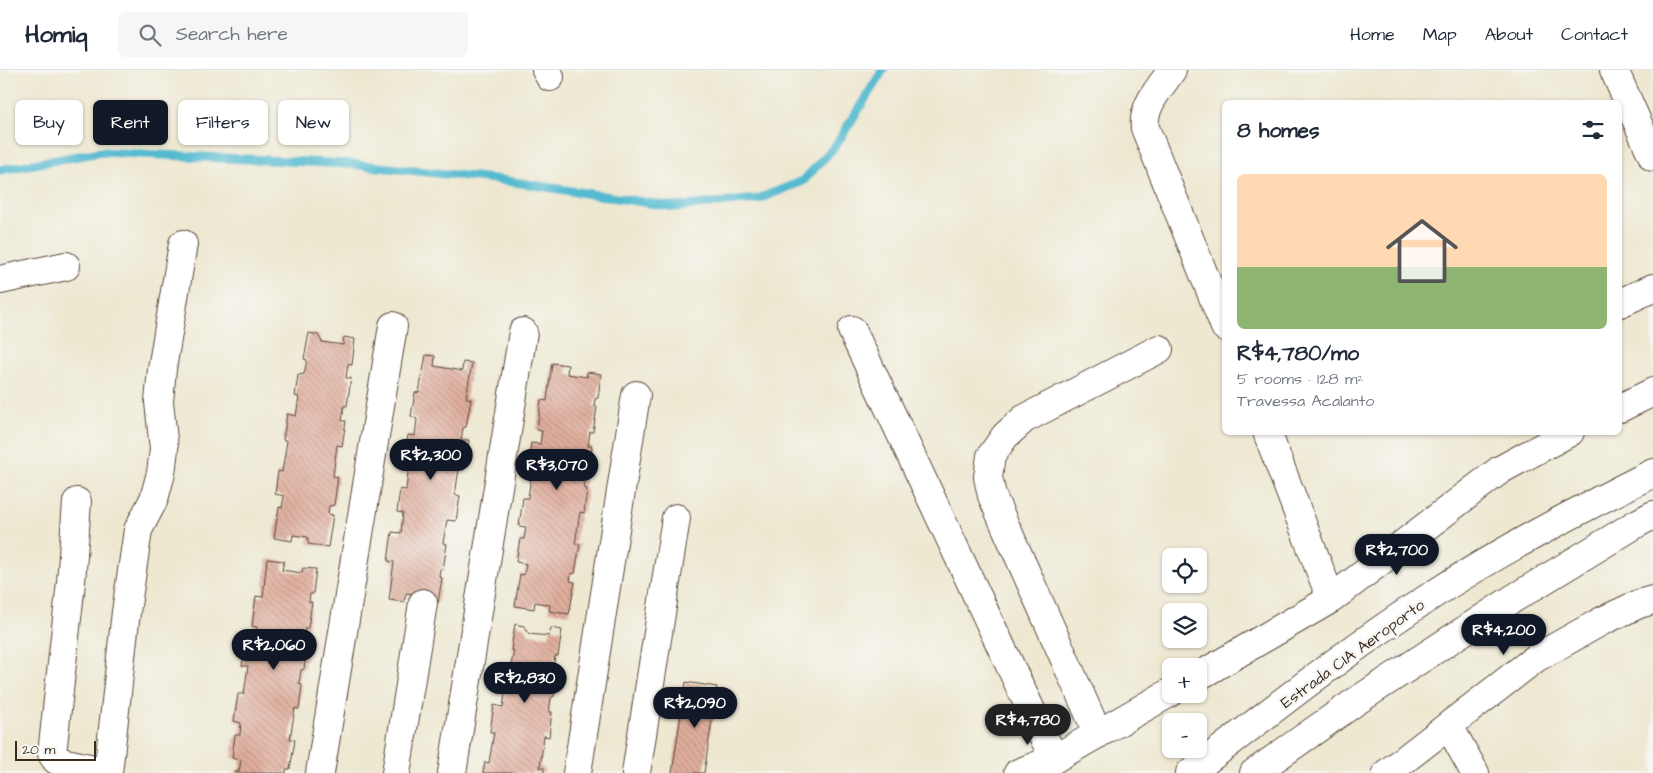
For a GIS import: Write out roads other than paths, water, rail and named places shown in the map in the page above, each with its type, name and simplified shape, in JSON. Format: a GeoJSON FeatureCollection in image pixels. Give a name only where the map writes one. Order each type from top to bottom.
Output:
{"type":"FeatureCollection","features":[{"type":"Feature","properties":{"kind":"main road"},"geometry":{"type":"LineString","coordinates":[[1172,70],[1149,104],[1144,119],[1145,128],[1222,320]]}},
{"type":"Feature","properties":{"kind":"main road"},"geometry":{"type":"LineString","coordinates":[[1614,70],[1653,157]]}},
{"type":"Feature","properties":{"kind":"main road"},"geometry":{"type":"LineString","coordinates":[[77,502],[71,582],[52,754],[60,762],[108,773],[126,612],[138,530],[154,499],[161,473],[164,449],[159,402],[162,369],[183,244]]}},
{"type":"Feature","properties":{"kind":"main road"},"geometry":{"type":"LineString","coordinates":[[0,280],[66,266]]}},
{"type":"Feature","properties":{"kind":"main road"},"geometry":{"type":"LineString","coordinates":[[1622,302],[1653,288]]}},
{"type":"Feature","properties":{"kind":"main road"},"geometry":{"type":"LineString","coordinates":[[320,773],[393,326]]}},
{"type":"Feature","properties":{"kind":"main road"},"geometry":{"type":"LineString","coordinates":[[852,330],[1044,766]]}},
{"type":"Feature","properties":{"kind":"main road"},"geometry":{"type":"LineString","coordinates":[[452,773],[523,332]]}},
{"type":"Feature","properties":{"kind":"main road"},"geometry":{"type":"LineString","coordinates":[[1098,734],[992,496],[988,477],[992,456],[1005,436],[1024,419],[1159,349]]}},
{"type":"Feature","properties":{"kind":"main road"},"geometry":{"type":"LineString","coordinates":[[1622,407],[1653,392]]}},
{"type":"Feature","properties":{"kind":"main road"},"geometry":{"type":"LineString","coordinates":[[577,773],[636,395]]}},
{"type":"Feature","properties":{"kind":"main road"},"geometry":{"type":"LineString","coordinates":[[1268,435],[1331,599]]}},
{"type":"Feature","properties":{"kind":"main road"},"geometry":{"type":"LineString","coordinates":[[1207,671],[1331,599],[1500,470],[1564,435]]}},
{"type":"Feature","properties":{"kind":"main road","name":"Estrada CIA Aeroporto"},"geometry":{"type":"LineString","coordinates":[[1190,773],[1314,678],[1430,597],[1516,544],[1653,473]]}},
{"type":"Feature","properties":{"kind":"main road"},"geometry":{"type":"LineString","coordinates":[[1254,773],[1355,702],[1511,600],[1653,515]]}},
{"type":"Feature","properties":{"kind":"main road"},"geometry":{"type":"LineString","coordinates":[[636,773],[676,518]]}},
{"type":"Feature","properties":{"kind":"main road"},"geometry":{"type":"LineString","coordinates":[[1387,773],[1536,658],[1602,621],[1639,604],[1653,600]]}},
{"type":"Feature","properties":{"kind":"main road"},"geometry":{"type":"LineString","coordinates":[[396,773],[423,603]]}},
{"type":"Feature","properties":{"kind":"main road"},"geometry":{"type":"LineString","coordinates":[[1018,773],[1044,766],[1162,697]]}},
{"type":"Feature","properties":{"kind":"main road"},"geometry":{"type":"LineString","coordinates":[[1449,726],[1475,773]]}},
{"type":"Feature","properties":{"kind":"waterway"},"geometry":{"type":"LineString","coordinates":[[0,170],[101,152],[350,164],[494,179],[675,207],[758,199],[803,181],[836,145],[883,70]]}}]}
